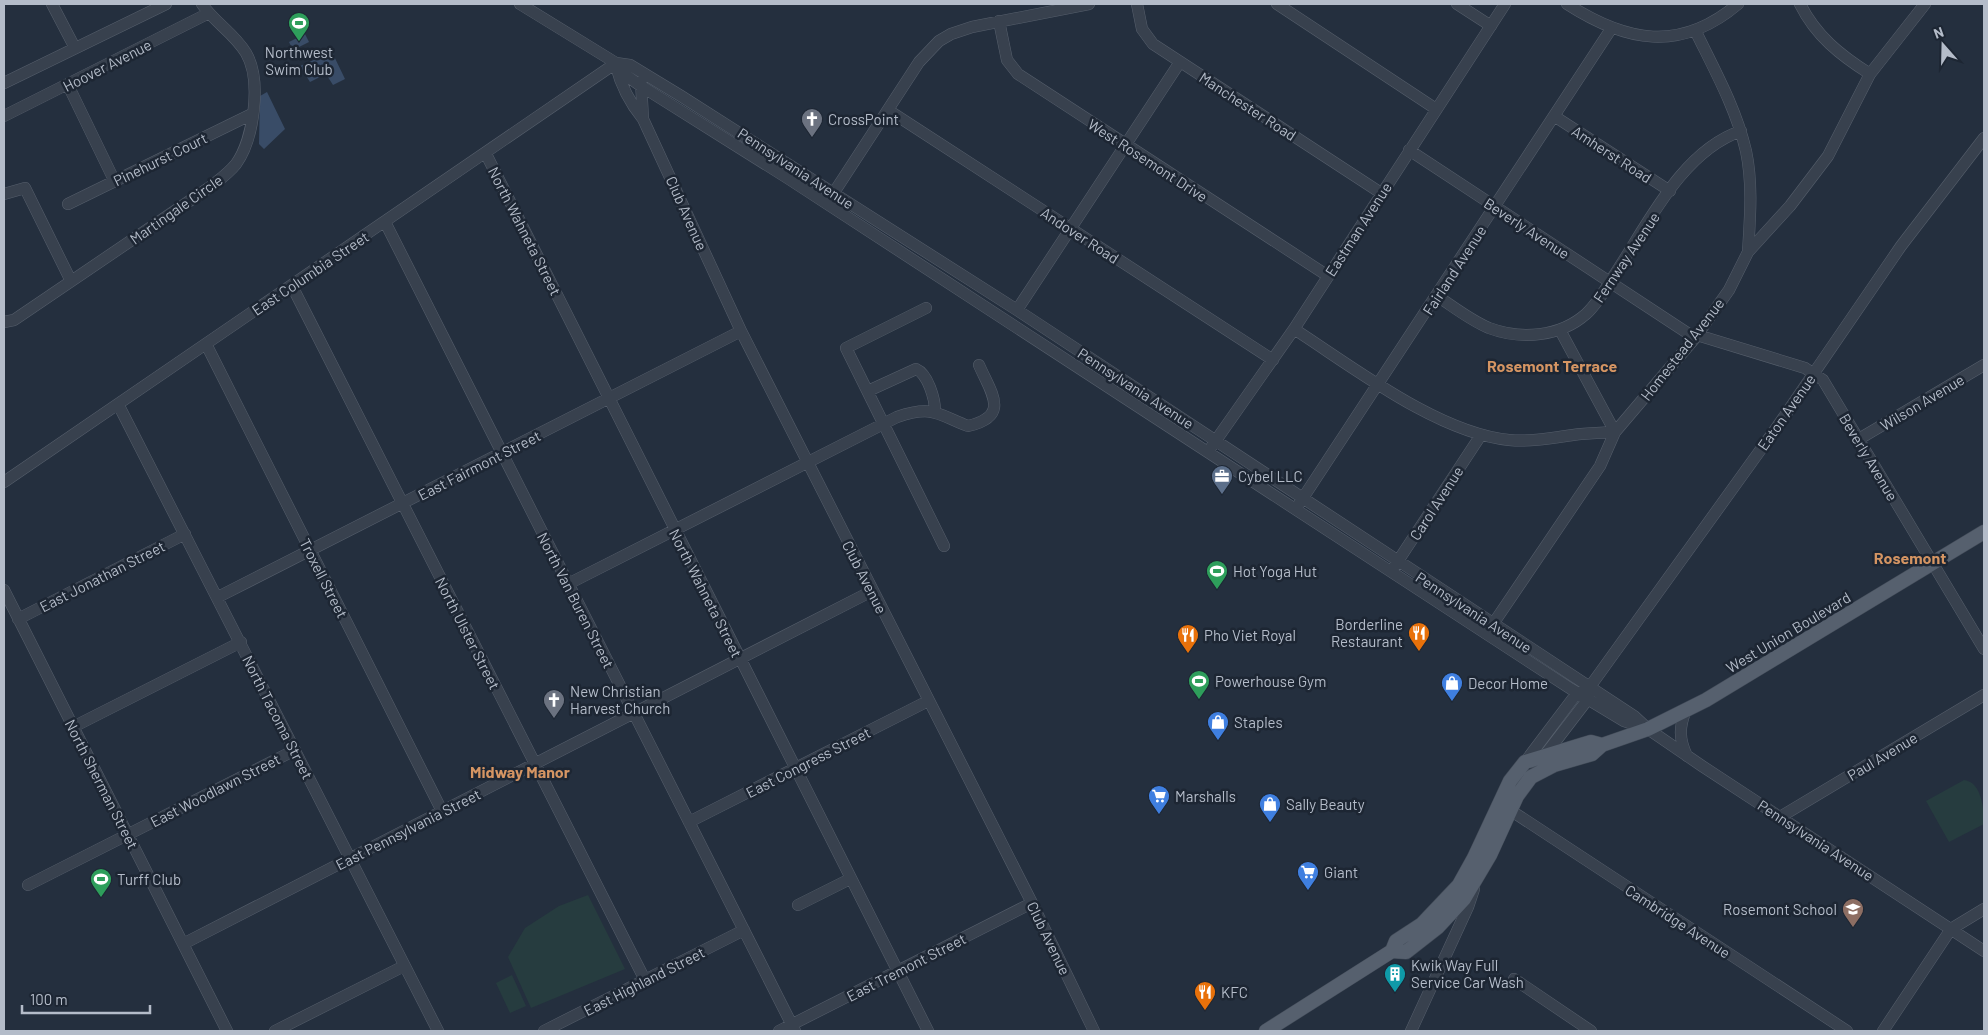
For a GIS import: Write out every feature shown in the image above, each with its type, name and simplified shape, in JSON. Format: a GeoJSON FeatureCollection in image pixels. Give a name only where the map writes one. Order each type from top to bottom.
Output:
{"type":"FeatureCollection","features":[{"type":"Feature","properties":{"kind":"main road","name":"West Union Boulevard"},"geometry":{"type":"LineString","coordinates":[[1266,1031],[1392,952],[1406,952],[1438,927],[1475,884],[1510,810],[1531,777],[1554,765],[1592,754],[1602,745],[1648,729],[1706,700],[1984,532]]}},
{"type":"Feature","properties":{"kind":"main road","name":"West Union Boulevard"},"geometry":{"type":"LineString","coordinates":[[1392,952],[1396,941],[1422,924],[1459,885],[1474,858],[1510,781],[1525,762],[1592,742],[1602,745]]}},
{"type":"Feature","properties":{"kind":"street"},"geometry":{"type":"LineString","coordinates":[[52,4],[75,48]]}},
{"type":"Feature","properties":{"kind":"street","name":"Hoover Avenue"},"geometry":{"type":"LineString","coordinates":[[4,82],[166,4]]}},
{"type":"Feature","properties":{"kind":"street","name":"Pennsylvania Avenue"},"geometry":{"type":"LineString","coordinates":[[520,4],[616,63],[630,66],[641,72],[834,192],[1017,310],[1303,498],[1395,566],[1577,693]]}},
{"type":"Feature","properties":{"kind":"street"},"geometry":{"type":"LineString","coordinates":[[826,205],[919,62],[939,41],[958,31],[999,21],[1089,4]]}},
{"type":"Feature","properties":{"kind":"street","name":"Manchester Road"},"geometry":{"type":"LineString","coordinates":[[1137,4],[1142,29],[1146,37],[1180,62],[1381,192]]}},
{"type":"Feature","properties":{"kind":"street"},"geometry":{"type":"LineString","coordinates":[[1277,4],[1436,109]]}},
{"type":"Feature","properties":{"kind":"street"},"geometry":{"type":"LineString","coordinates":[[1457,4],[1491,26]]}},
{"type":"Feature","properties":{"kind":"street","name":"Eastman Avenue"},"geometry":{"type":"LineString","coordinates":[[1208,452],[1294,329],[1381,192],[1505,4]]}},
{"type":"Feature","properties":{"kind":"street"},"geometry":{"type":"LineString","coordinates":[[1567,4],[1611,29],[1650,36],[1672,36],[1695,30],[1721,17],[1738,4]]}},
{"type":"Feature","properties":{"kind":"street"},"geometry":{"type":"LineString","coordinates":[[1800,4],[1814,28],[1828,44],[1870,74]]}},
{"type":"Feature","properties":{"kind":"street","name":"Homestead Avenue"},"geometry":{"type":"LineString","coordinates":[[1493,624],[1600,466],[1615,432],[1696,337],[1728,290],[1748,252],[1790,206],[1828,156],[1870,74],[1925,4]]}},
{"type":"Feature","properties":{"kind":"street","name":"Hoover Avenue"},"geometry":{"type":"LineString","coordinates":[[4,116],[68,85],[206,8]]}},
{"type":"Feature","properties":{"kind":"street","name":"Martingale Circle"},"geometry":{"type":"LineString","coordinates":[[4,322],[14,320],[72,281],[224,176],[235,166],[245,148],[252,114],[254,82],[252,67],[237,40],[206,8]]}},
{"type":"Feature","properties":{"kind":"street","name":"West Rosemont Drive"},"geometry":{"type":"LineString","coordinates":[[999,21],[1007,60],[1018,74],[1328,276]]}},
{"type":"Feature","properties":{"kind":"street","name":"Fairland Avenue"},"geometry":{"type":"LineString","coordinates":[[1295,509],[1380,384],[1611,29]]}},
{"type":"Feature","properties":{"kind":"street"},"geometry":{"type":"LineString","coordinates":[[1695,30],[1726,92],[1740,131],[1749,174],[1748,252]]}},
{"type":"Feature","properties":{"kind":"street"},"geometry":{"type":"LineString","coordinates":[[1017,310],[1180,62]]}},
{"type":"Feature","properties":{"kind":"street","name":"Pennsylvania Avenue"},"geometry":{"type":"LineString","coordinates":[[616,63],[624,74],[641,86],[1295,509],[1493,624],[1589,693],[1634,716],[1648,729],[1687,756],[1984,951]]}},
{"type":"Feature","properties":{"kind":"street","name":"Club Avenue"},"geometry":{"type":"LineString","coordinates":[[616,63],[620,80],[628,96],[644,119],[741,332],[1032,902],[1094,1031]]}},
{"type":"Feature","properties":{"kind":"street","name":"East Columbia Street"},"geometry":{"type":"LineString","coordinates":[[4,482],[486,154],[616,63]]}},
{"type":"Feature","properties":{"kind":"street","name":"Club Avenue"},"geometry":{"type":"LineString","coordinates":[[641,72],[644,119]]}},
{"type":"Feature","properties":{"kind":"street"},"geometry":{"type":"LineString","coordinates":[[68,85],[115,182]]}},
{"type":"Feature","properties":{"kind":"street","name":"Andover Road"},"geometry":{"type":"LineString","coordinates":[[888,110],[1273,360]]}},
{"type":"Feature","properties":{"kind":"street","name":"Pinehurst Court"},"geometry":{"type":"LineString","coordinates":[[68,204],[252,114]]}},
{"type":"Feature","properties":{"kind":"street","name":"Amherst Road"},"geometry":{"type":"LineString","coordinates":[[1554,116],[1670,192]]}},
{"type":"Feature","properties":{"kind":"street","name":"Fernway Avenue"},"geometry":{"type":"LineString","coordinates":[[1437,296],[1475,321],[1500,331],[1530,335],[1560,330],[1587,313],[1688,166],[1702,152],[1725,137],[1740,131]]}},
{"type":"Feature","properties":{"kind":"street","name":"Eaton Avenue"},"geometry":{"type":"LineString","coordinates":[[1531,777],[1901,246],[1983,145]]}},
{"type":"Feature","properties":{"kind":"street","name":"Beverly Avenue"},"geometry":{"type":"LineString","coordinates":[[1409,150],[1696,337],[1814,372],[1823,380],[1984,649]]}},
{"type":"Feature","properties":{"kind":"street","name":"North Wahneta Street"},"geometry":{"type":"LineString","coordinates":[[486,154],[794,769],[928,1031]]}},
{"type":"Feature","properties":{"kind":"street"},"geometry":{"type":"LineString","coordinates":[[4,194],[25,188],[72,281]]}},
{"type":"Feature","properties":{"kind":"street","name":"North Van Buren Street"},"geometry":{"type":"LineString","coordinates":[[385,222],[793,1028]]}},
{"type":"Feature","properties":{"kind":"street","name":"North Ulster Street"},"geometry":{"type":"LineString","coordinates":[[292,286],[645,980]]}},
{"type":"Feature","properties":{"kind":"street"},"geometry":{"type":"LineString","coordinates":[[926,308],[846,348],[944,546]]}},
{"type":"Feature","properties":{"kind":"street"},"geometry":{"type":"LineString","coordinates":[[1294,329],[1380,384],[1445,422],[1481,435],[1525,441],[1615,432],[1560,330]]}},
{"type":"Feature","properties":{"kind":"street","name":"East Fairmont Street"},"geometry":{"type":"LineString","coordinates":[[218,597],[741,332]]}},
{"type":"Feature","properties":{"kind":"street","name":"Troxell Street"},"geometry":{"type":"LineString","coordinates":[[206,344],[442,811]]}},
{"type":"Feature","properties":{"kind":"street"},"geometry":{"type":"LineString","coordinates":[[568,584],[674,529],[908,413],[935,411],[968,426],[985,420],[994,413],[996,403],[979,365]]}},
{"type":"Feature","properties":{"kind":"street","name":"Wilson Avenue"},"geometry":{"type":"LineString","coordinates":[[1859,440],[1984,365]]}},
{"type":"Feature","properties":{"kind":"street"},"geometry":{"type":"LineString","coordinates":[[868,391],[916,369],[920,370],[935,401],[935,411]]}},
{"type":"Feature","properties":{"kind":"street","name":"North Tacoma Street"},"geometry":{"type":"LineString","coordinates":[[118,404],[438,1031]]}},
{"type":"Feature","properties":{"kind":"street","name":"Carol Avenue"},"geometry":{"type":"LineString","coordinates":[[1395,566],[1481,435]]}},
{"type":"Feature","properties":{"kind":"street","name":"East Jonathan Street"},"geometry":{"type":"LineString","coordinates":[[18,619],[186,534]]}},
{"type":"Feature","properties":{"kind":"street","name":"North Sherman Street"},"geometry":{"type":"LineString","coordinates":[[4,590],[227,1031]]}},
{"type":"Feature","properties":{"kind":"street","name":"East Pennsylvania Street"},"geometry":{"type":"LineString","coordinates":[[183,944],[634,715],[872,591]]}},
{"type":"Feature","properties":{"kind":"street"},"geometry":{"type":"LineString","coordinates":[[74,727],[241,642]]}},
{"type":"Feature","properties":{"kind":"street"},"geometry":{"type":"LineString","coordinates":[[1525,762],[1577,693],[1589,693]]}},
{"type":"Feature","properties":{"kind":"street","name":"Paul Avenue"},"geometry":{"type":"LineString","coordinates":[[1780,817],[1984,695]]}},
{"type":"Feature","properties":{"kind":"street","name":"East Congress Street"},"geometry":{"type":"LineString","coordinates":[[689,822],[928,701]]}},
{"type":"Feature","properties":{"kind":"street"},"geometry":{"type":"LineString","coordinates":[[1686,710],[1680,736],[1687,756]]}},
{"type":"Feature","properties":{"kind":"street","name":"East Woodlawn Street"},"geometry":{"type":"LineString","coordinates":[[28,886],[295,750]]}},
{"type":"Feature","properties":{"kind":"street","name":"Cambridge Avenue"},"geometry":{"type":"LineString","coordinates":[[1510,810],[1847,1031]]}},
{"type":"Feature","properties":{"kind":"street"},"geometry":{"type":"LineString","coordinates":[[798,905],[850,879]]}},
{"type":"Feature","properties":{"kind":"street"},"geometry":{"type":"LineString","coordinates":[[1411,1031],[1468,907],[1475,884]]}},
{"type":"Feature","properties":{"kind":"street","name":"East Tremont Street"},"geometry":{"type":"LineString","coordinates":[[779,1031],[793,1028],[1032,902]]}},
{"type":"Feature","properties":{"kind":"street"},"geometry":{"type":"LineString","coordinates":[[1883,1031],[1951,929],[1984,909]]}},
{"type":"Feature","properties":{"kind":"street","name":"East Highland Street"},"geometry":{"type":"LineString","coordinates":[[544,1031],[744,930]]}},
{"type":"Feature","properties":{"kind":"street"},"geometry":{"type":"LineString","coordinates":[[275,1031],[404,966]]}},
{"type":"Feature","properties":{"kind":"street"},"geometry":{"type":"LineString","coordinates":[[1514,979],[1591,1031]]}},
{"type":"Feature","properties":{"kind":"green space"},"geometry":{"type":"Polygon","coordinates":[[[1964,780],[1970,782],[1978,791],[1981,798],[1984,824],[1949,842],[1926,801],[1964,780]]]}},
{"type":"Feature","properties":{"kind":"green space"},"geometry":{"type":"Polygon","coordinates":[[[588,895],[625,969],[531,1008],[508,957],[525,928],[559,906],[588,895]]]}},
{"type":"Feature","properties":{"kind":"green space"},"geometry":{"type":"Polygon","coordinates":[[[512,975],[526,1006],[510,1013],[496,983],[512,975]]]}},
{"type":"Feature","properties":{"kind":"water","name":"Northwest Swim Club"},"geometry":{"type":"Polygon","coordinates":[[[305,34],[309,42],[293,50],[289,42],[305,34]]]}},
{"type":"Feature","properties":{"kind":"water"},"geometry":{"type":"Polygon","coordinates":[[[332,52],[345,79],[333,85],[326,74],[310,82],[300,66],[332,52]]]}},
{"type":"Feature","properties":{"kind":"water"},"geometry":{"type":"Polygon","coordinates":[[[267,92],[285,129],[264,149],[259,144],[260,96],[267,92]]]}},
{"type":"Feature","properties":{"kind":"place","name":"Northwest Swim Club"},"geometry":{"type":"Point","coordinates":[299,42]}},
{"type":"Feature","properties":{"kind":"place","name":"CrossPoint"},"geometry":{"type":"Point","coordinates":[812,138]}},
{"type":"Feature","properties":{"kind":"place","name":"Cybel LLC"},"geometry":{"type":"Point","coordinates":[1222,495]}},
{"type":"Feature","properties":{"kind":"place","name":"Hot Yoga Hut"},"geometry":{"type":"Point","coordinates":[1217,590]}},
{"type":"Feature","properties":{"kind":"place","name":"Borderline Restaurant"},"geometry":{"type":"Point","coordinates":[1419,652]}},
{"type":"Feature","properties":{"kind":"place","name":"Pho Viet Royal"},"geometry":{"type":"Point","coordinates":[1188,654]}},
{"type":"Feature","properties":{"kind":"place","name":"Powerhouse Gym"},"geometry":{"type":"Point","coordinates":[1199,700]}},
{"type":"Feature","properties":{"kind":"place","name":"Decor Home"},"geometry":{"type":"Point","coordinates":[1452,702]}},
{"type":"Feature","properties":{"kind":"place","name":"New Christian Harvest Church"},"geometry":{"type":"Point","coordinates":[554,719]}},
{"type":"Feature","properties":{"kind":"place","name":"Staples"},"geometry":{"type":"Point","coordinates":[1218,741]}},
{"type":"Feature","properties":{"kind":"place","name":"Marshalls"},"geometry":{"type":"Point","coordinates":[1159,815]}},
{"type":"Feature","properties":{"kind":"place","name":"Sally Beauty"},"geometry":{"type":"Point","coordinates":[1270,823]}},
{"type":"Feature","properties":{"kind":"place","name":"Giant"},"geometry":{"type":"Point","coordinates":[1308,891]}},
{"type":"Feature","properties":{"kind":"place","name":"Turff Club"},"geometry":{"type":"Point","coordinates":[101,898]}},
{"type":"Feature","properties":{"kind":"place","name":"Rosemont School"},"geometry":{"type":"Point","coordinates":[1853,928]}},
{"type":"Feature","properties":{"kind":"place","name":"Kwik Way Full Service Car Wash"},"geometry":{"type":"Point","coordinates":[1395,993]}},
{"type":"Feature","properties":{"kind":"place","name":"KFC"},"geometry":{"type":"Point","coordinates":[1205,1011]}},
{"type":"Feature","properties":{"kind":"district","name":"Rosemont Terrace"},"geometry":{"type":"Point","coordinates":[1552,365]}},
{"type":"Feature","properties":{"kind":"district","name":"Rosemont"},"geometry":{"type":"Point","coordinates":[1910,557]}},
{"type":"Feature","properties":{"kind":"district","name":"Midway Manor"},"geometry":{"type":"Point","coordinates":[520,771]}}]}
